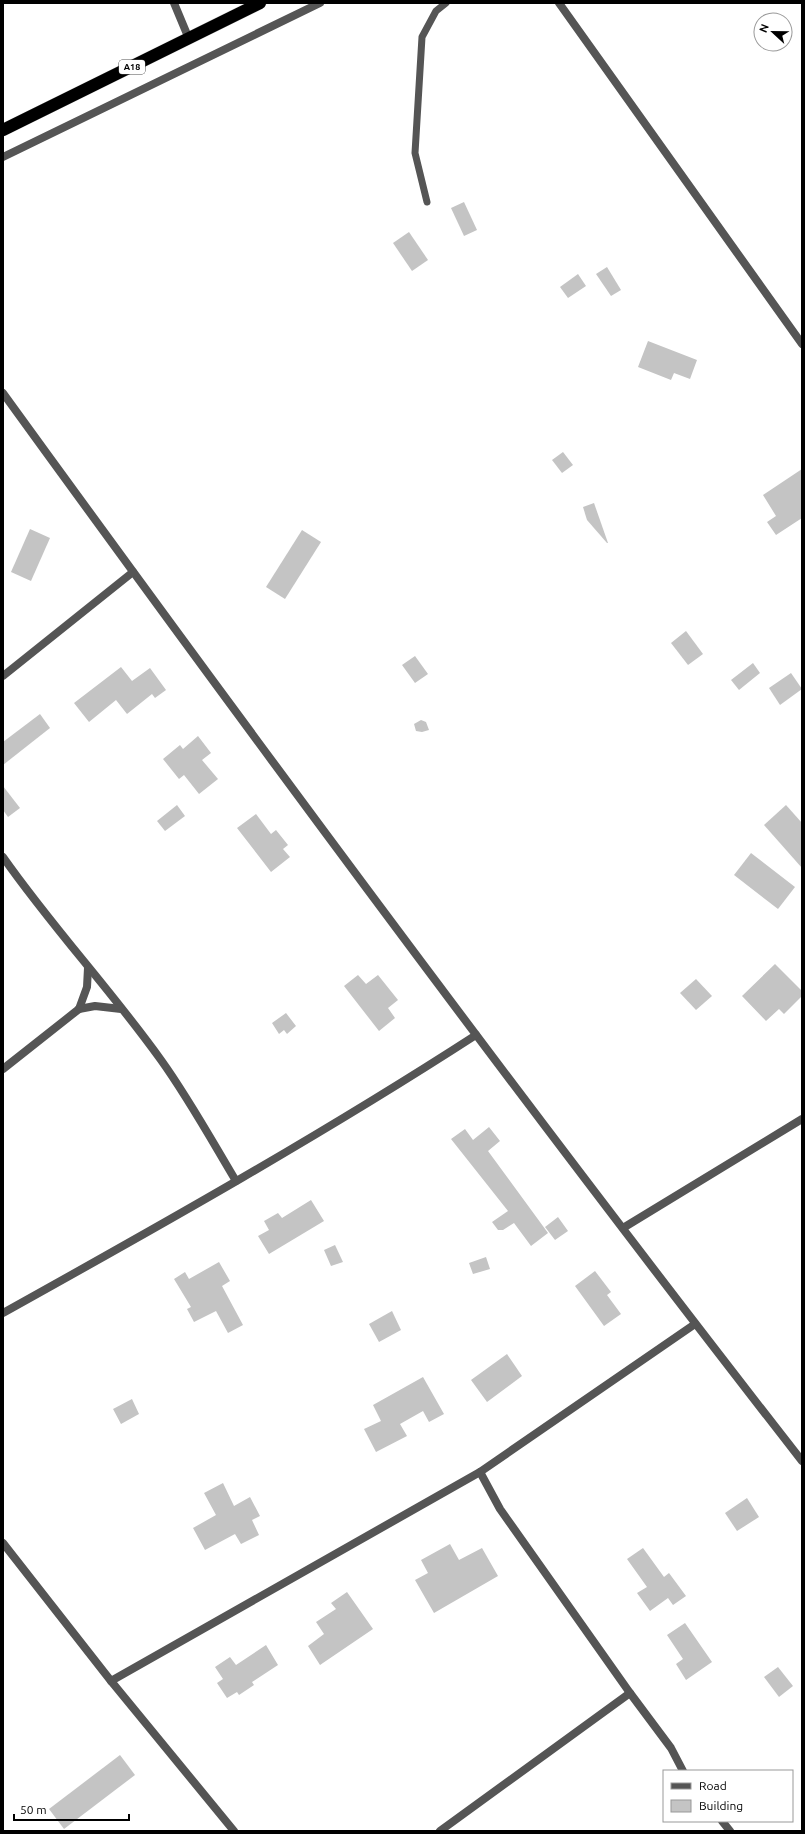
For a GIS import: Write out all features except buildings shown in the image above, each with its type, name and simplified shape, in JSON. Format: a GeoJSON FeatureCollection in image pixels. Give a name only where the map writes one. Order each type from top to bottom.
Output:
{"type":"FeatureCollection","features":[{"type":"Feature","properties":{"kind":"highway","name":"A18"},"geometry":{"type":"LineString","coordinates":[[3,130],[260,3]]}},
{"type":"Feature","properties":{"kind":"street"},"geometry":{"type":"LineString","coordinates":[[174,3],[189,39]]}},
{"type":"Feature","properties":{"kind":"street"},"geometry":{"type":"LineString","coordinates":[[3,157],[320,3]]}},
{"type":"Feature","properties":{"kind":"street"},"geometry":{"type":"LineString","coordinates":[[559,3],[802,344]]}},
{"type":"Feature","properties":{"kind":"street"},"geometry":{"type":"LineString","coordinates":[[3,394],[133,572],[476,1034],[695,1324],[802,1461]]}},
{"type":"Feature","properties":{"kind":"street"},"geometry":{"type":"LineString","coordinates":[[3,676],[133,572]]}},
{"type":"Feature","properties":{"kind":"street"},"geometry":{"type":"LineString","coordinates":[[3,857],[32,898],[161,1060],[236,1181]]}},
{"type":"Feature","properties":{"kind":"street"},"geometry":{"type":"LineString","coordinates":[[79,1009],[87,987],[88,968]]}},
{"type":"Feature","properties":{"kind":"street"},"geometry":{"type":"LineString","coordinates":[[3,1069],[79,1009],[94,1006],[121,1009]]}},
{"type":"Feature","properties":{"kind":"street"},"geometry":{"type":"LineString","coordinates":[[3,1313],[236,1181],[385,1094],[476,1034]]}},
{"type":"Feature","properties":{"kind":"street"},"geometry":{"type":"LineString","coordinates":[[623,1228],[802,1119]]}},
{"type":"Feature","properties":{"kind":"street"},"geometry":{"type":"LineString","coordinates":[[111,1681],[480,1472],[695,1324]]}},
{"type":"Feature","properties":{"kind":"street"},"geometry":{"type":"LineString","coordinates":[[480,1472],[500,1509],[630,1693],[671,1748],[682,1770]]}},
{"type":"Feature","properties":{"kind":"street"},"geometry":{"type":"LineString","coordinates":[[3,1543],[111,1681],[234,1831]]}},
{"type":"Feature","properties":{"kind":"street"},"geometry":{"type":"LineString","coordinates":[[440,1831],[630,1693]]}},
{"type":"Feature","properties":{"kind":"street"},"geometry":{"type":"LineString","coordinates":[[723,1822],[730,1831]]}},
{"type":"Feature","properties":{"kind":"lane"},"geometry":{"type":"LineString","coordinates":[[427,202],[415,153],[422,37],[436,11],[446,3]]}}]}
